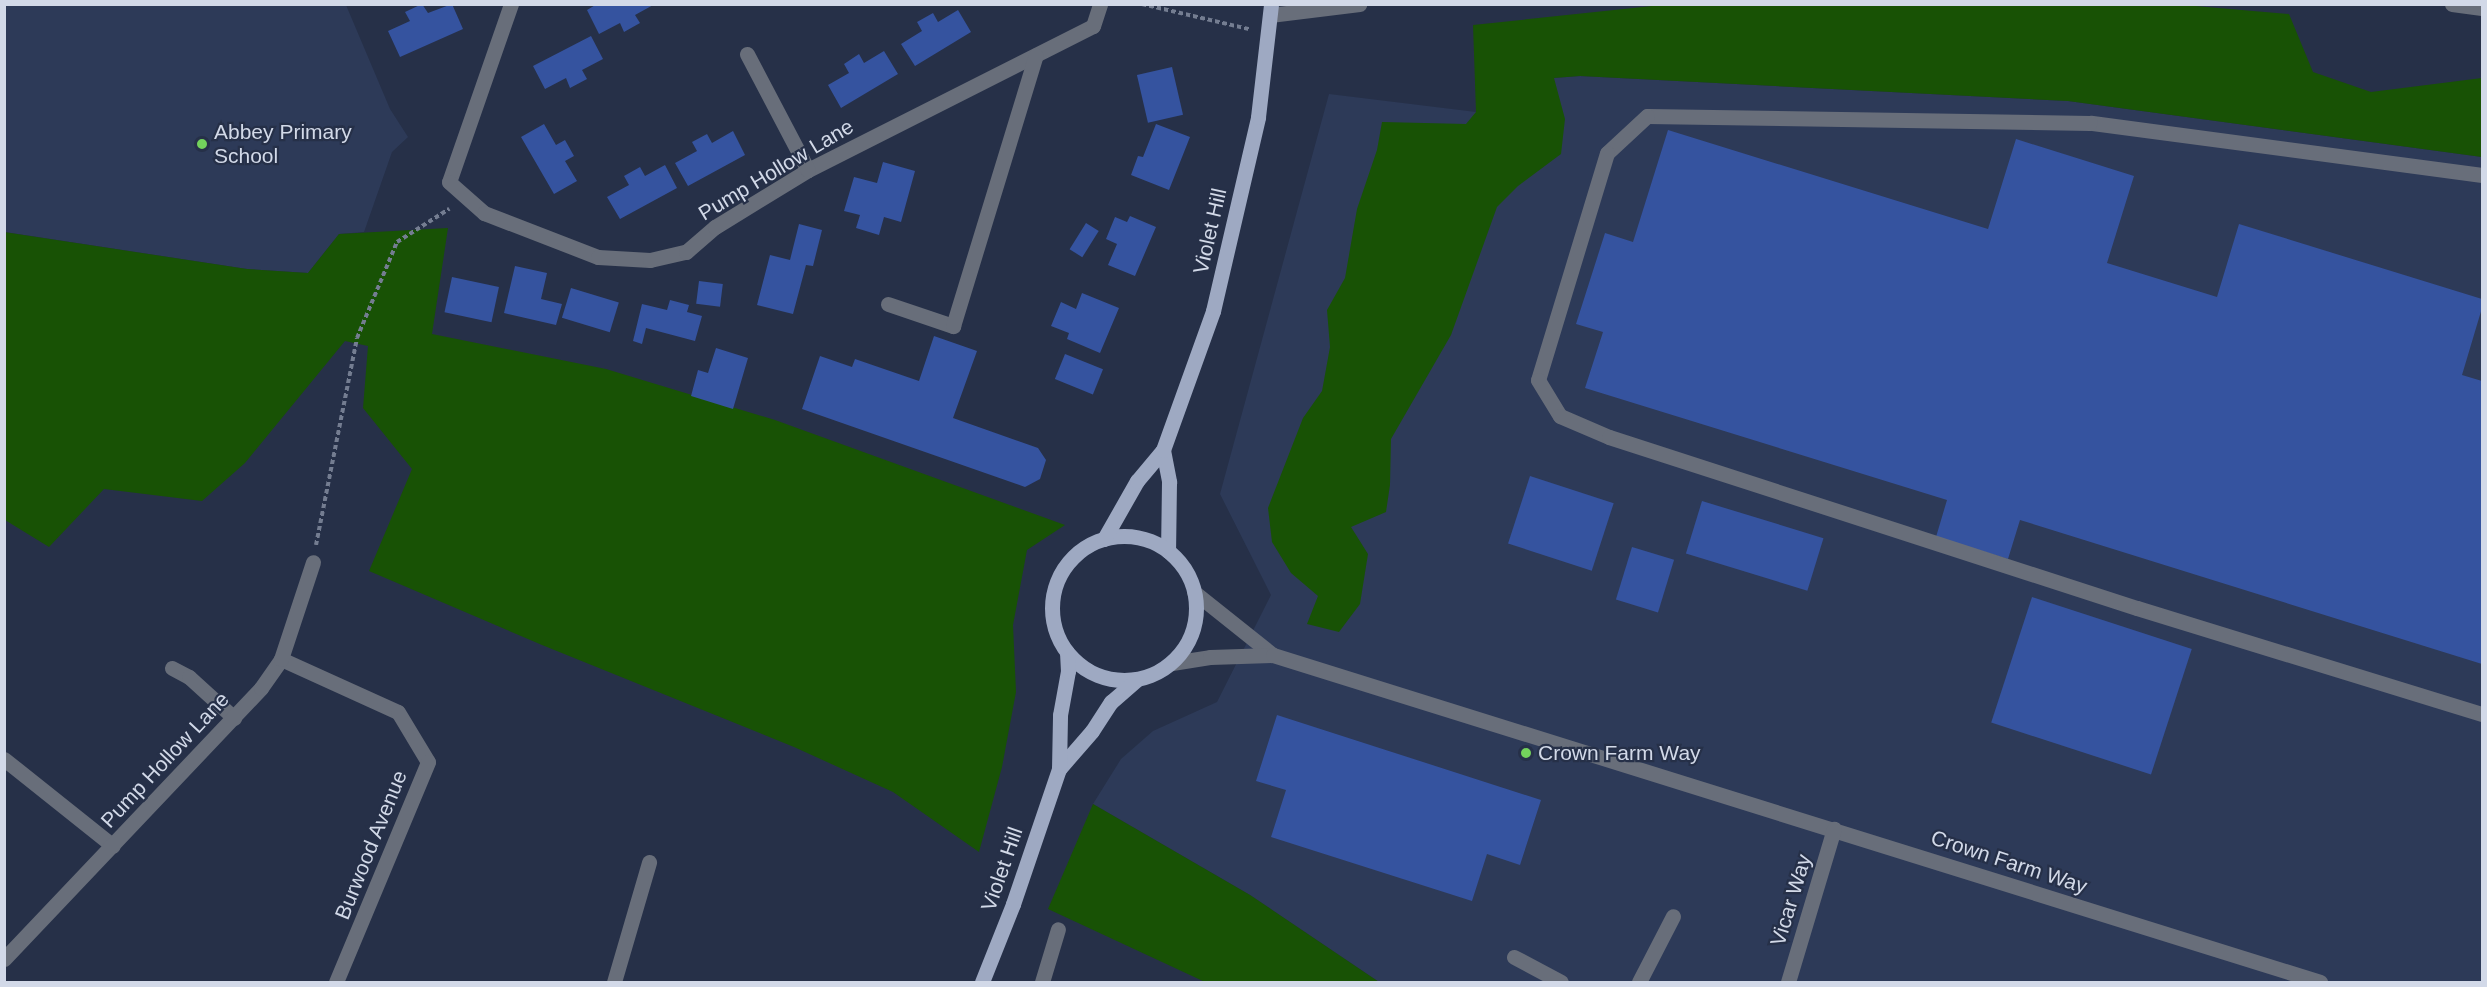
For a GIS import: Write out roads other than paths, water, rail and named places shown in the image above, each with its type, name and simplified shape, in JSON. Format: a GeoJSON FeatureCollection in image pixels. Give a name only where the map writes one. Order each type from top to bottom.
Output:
{"type":"FeatureCollection","features":[{"type":"Feature","properties":{"kind":"main road","name":"Violet Hill"},"geometry":{"type":"LineString","coordinates":[[1104,539],[1137,481],[1163,450],[1213,311],[1258,117],[1270,10]]}},
{"type":"Feature","properties":{"kind":"main road"},"geometry":{"type":"LineString","coordinates":[[1163,450],[1169,482],[1168,551]]}},
{"type":"Feature","properties":{"kind":"main road"},"geometry":{"type":"LineString","coordinates":[[1121,536],[1138,537],[1168,551],[1184,567],[1194,592],[1197,609],[1193,631],[1185,649],[1172,663],[1155,674],[1136,680],[1110,679],[1086,670],[1066,652],[1057,634],[1052,615],[1053,595],[1059,576],[1070,560],[1086,547],[1104,539],[1121,536]]}},
{"type":"Feature","properties":{"kind":"main road","name":"Violet Hill"},"geometry":{"type":"LineString","coordinates":[[982,982],[1013,904],[1059,769],[1060,715],[1068,670],[1066,652]]}},
{"type":"Feature","properties":{"kind":"main road","name":"Violet Hill"},"geometry":{"type":"LineString","coordinates":[[1059,769],[1092,731],[1111,702],[1136,680]]}},
{"type":"Feature","properties":{"kind":"street","name":"Pump Hollow Lane"},"geometry":{"type":"LineString","coordinates":[[511,4],[449,182],[465,199],[484,213],[598,257],[650,260],[686,252],[715,227],[808,170],[1093,26],[1100,4]]}},
{"type":"Feature","properties":{"kind":"street"},"geometry":{"type":"LineString","coordinates":[[1270,10],[1359,4]]}},
{"type":"Feature","properties":{"kind":"street"},"geometry":{"type":"LineString","coordinates":[[2452,4],[2482,8]]}},
{"type":"Feature","properties":{"kind":"street"},"geometry":{"type":"LineString","coordinates":[[747,54],[808,170]]}},
{"type":"Feature","properties":{"kind":"street"},"geometry":{"type":"LineString","coordinates":[[888,304],[953,326],[1036,55]]}},
{"type":"Feature","properties":{"kind":"street"},"geometry":{"type":"LineString","coordinates":[[2482,175],[2090,123],[1647,116],[1607,153],[1538,380],[1560,416],[1609,437],[2137,608],[2482,714]]}},
{"type":"Feature","properties":{"kind":"street","name":"Pump Hollow Lane"},"geometry":{"type":"LineString","coordinates":[[4,959],[261,688],[281,659],[313,562]]}},
{"type":"Feature","properties":{"kind":"street","name":"Crown Farm Way"},"geometry":{"type":"LineString","coordinates":[[1194,592],[1273,655]]}},
{"type":"Feature","properties":{"kind":"street","name":"Crown Farm Way"},"geometry":{"type":"LineString","coordinates":[[1172,663],[1210,657],[1273,655],[2320,982]]}},
{"type":"Feature","properties":{"kind":"street","name":"Burwood Avenue"},"geometry":{"type":"LineString","coordinates":[[281,659],[398,712],[428,762],[336,982]]}},
{"type":"Feature","properties":{"kind":"street"},"geometry":{"type":"LineString","coordinates":[[172,668],[189,677],[234,718]]}},
{"type":"Feature","properties":{"kind":"street"},"geometry":{"type":"LineString","coordinates":[[4,759],[113,846]]}},
{"type":"Feature","properties":{"kind":"street","name":"Vicar Way"},"geometry":{"type":"LineString","coordinates":[[1788,982],[1834,829]]}},
{"type":"Feature","properties":{"kind":"street"},"geometry":{"type":"LineString","coordinates":[[614,982],[649,862]]}},
{"type":"Feature","properties":{"kind":"street"},"geometry":{"type":"LineString","coordinates":[[1639,982],[1673,916]]}},
{"type":"Feature","properties":{"kind":"street"},"geometry":{"type":"LineString","coordinates":[[1042,982],[1058,929]]}},
{"type":"Feature","properties":{"kind":"street"},"geometry":{"type":"LineString","coordinates":[[1514,957],[1560,982]]}},
{"type":"Feature","properties":{"kind":"place","name":"Abbey Primary School"},"geometry":{"type":"Point","coordinates":[202,144]}},
{"type":"Feature","properties":{"kind":"place","name":"Crown Farm Way"},"geometry":{"type":"Point","coordinates":[1526,753]}}]}
